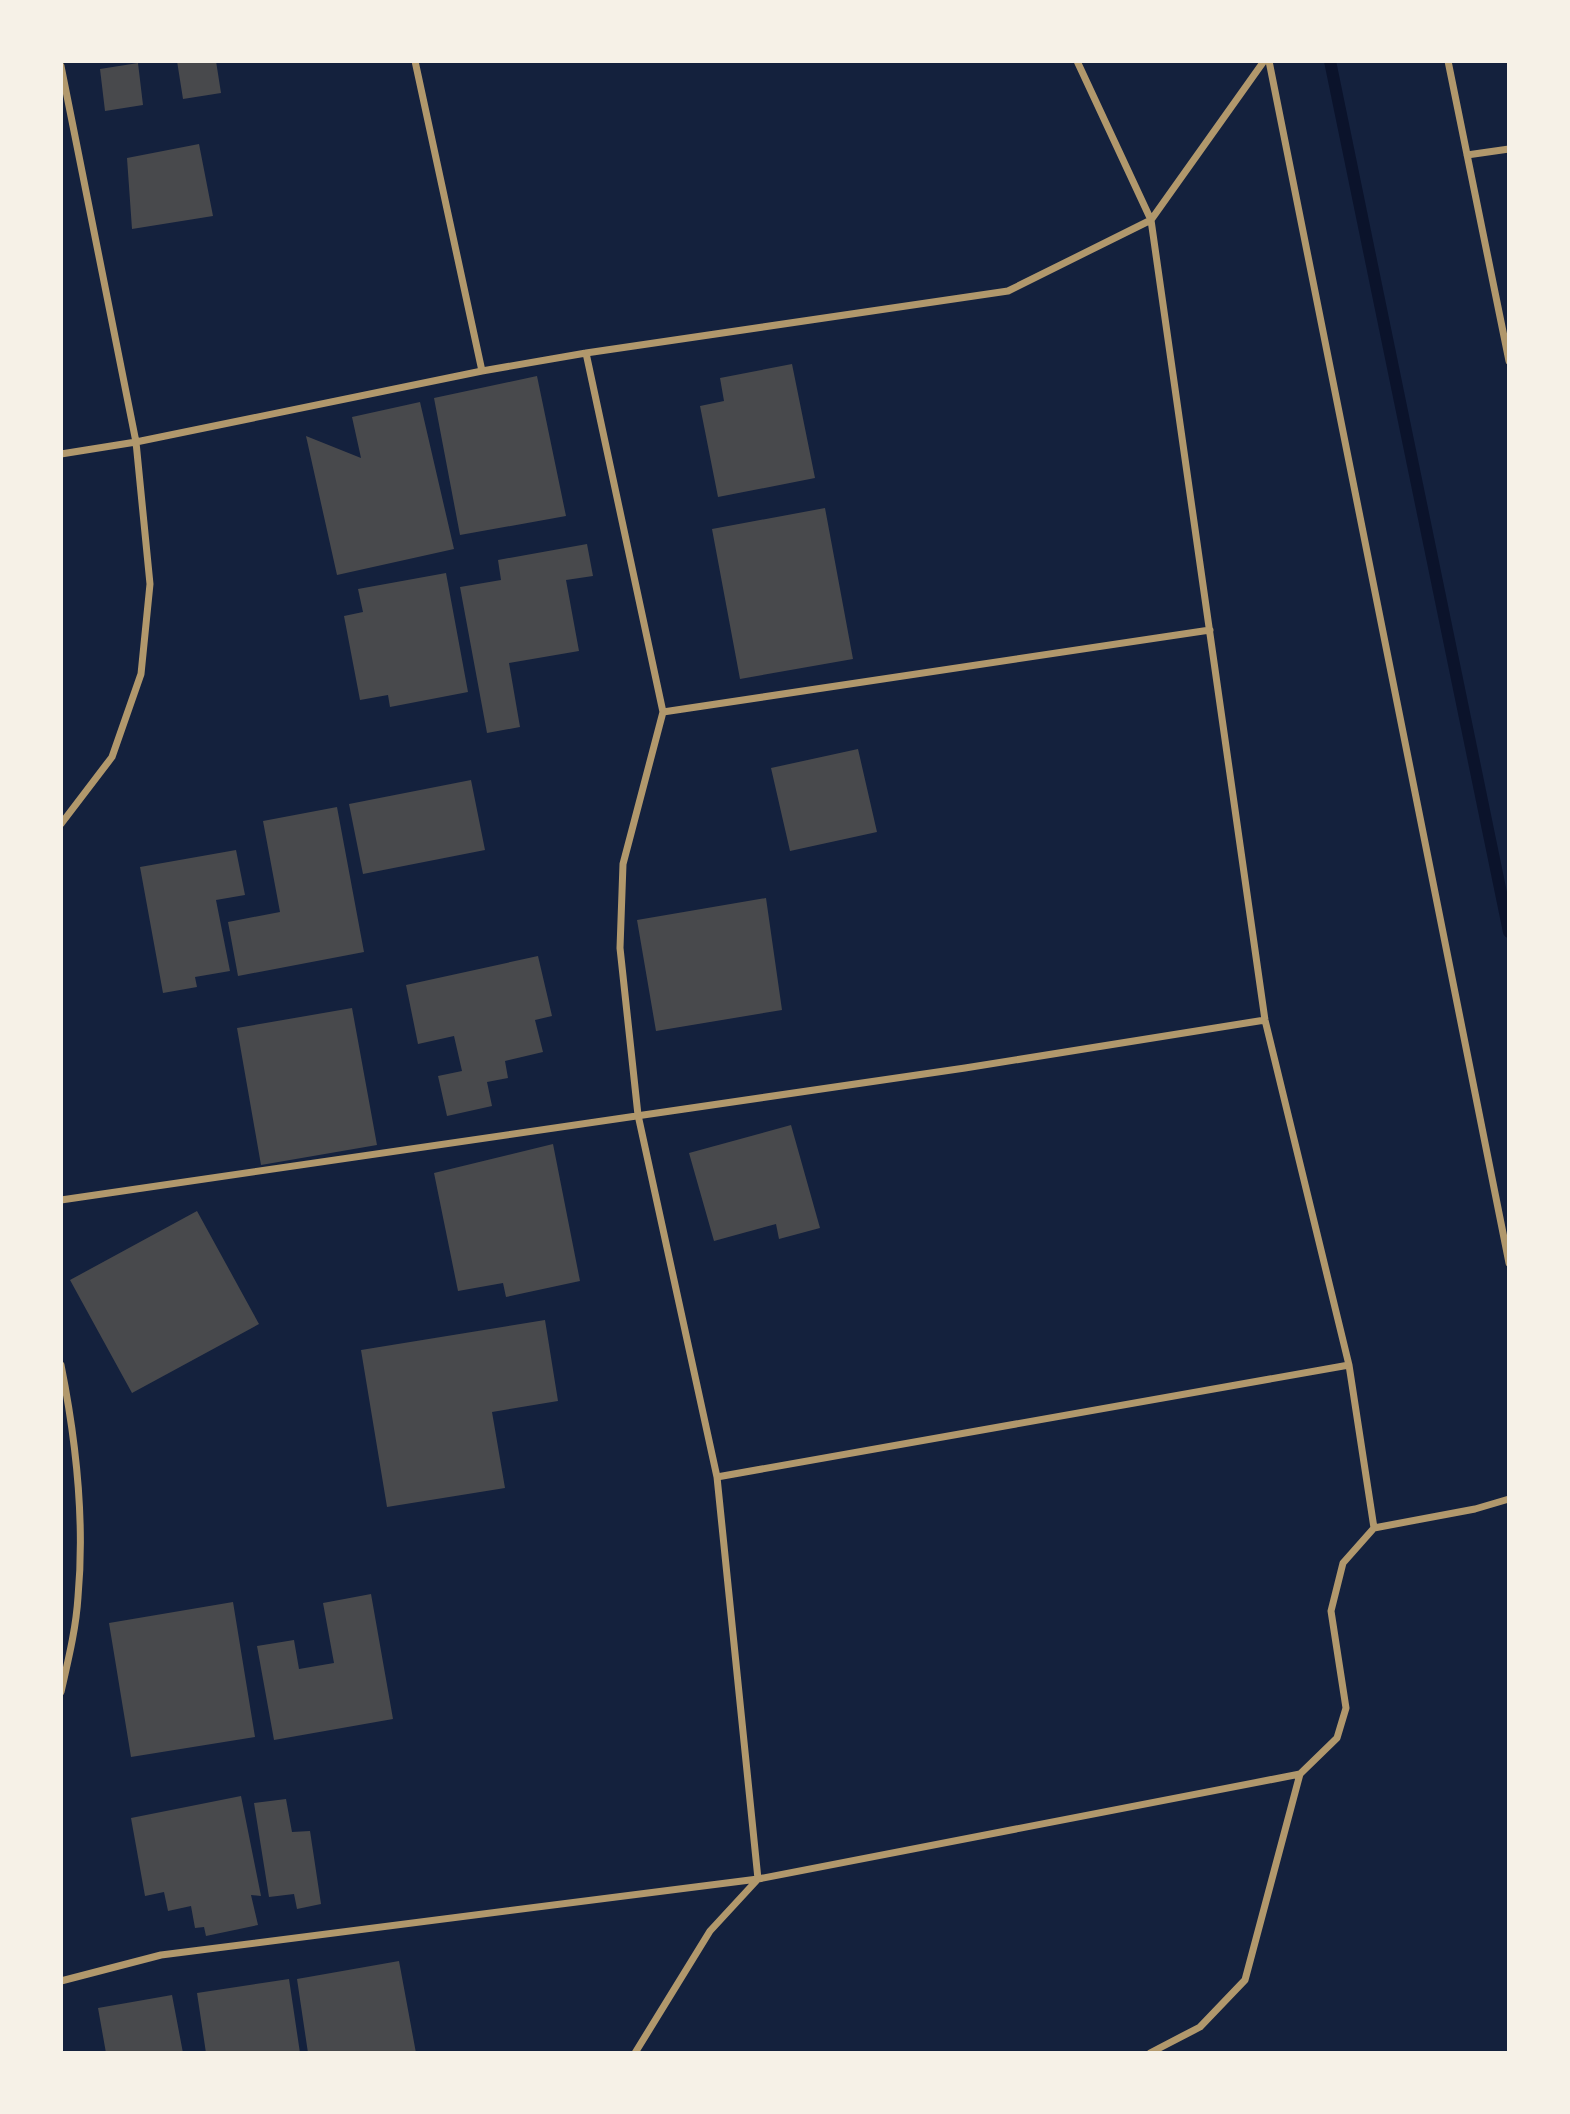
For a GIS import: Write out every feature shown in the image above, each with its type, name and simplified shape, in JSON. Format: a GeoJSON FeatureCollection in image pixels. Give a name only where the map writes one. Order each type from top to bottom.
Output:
{"type":"FeatureCollection","features":[{"type":"Feature","properties":{"kind":"street"},"geometry":{"type":"LineString","coordinates":[[415,61],[482,371]]}},
{"type":"Feature","properties":{"kind":"street"},"geometry":{"type":"LineString","coordinates":[[1077,61],[1151,220],[1265,1020],[1349,1365],[1374,1528]]}},
{"type":"Feature","properties":{"kind":"street"},"geometry":{"type":"LineString","coordinates":[[61,454],[136,442],[482,371],[586,353],[1008,292],[1151,220],[1267,61]]}},
{"type":"Feature","properties":{"kind":"street"},"geometry":{"type":"LineString","coordinates":[[1267,61],[1509,1263]]}},
{"type":"Feature","properties":{"kind":"street"},"geometry":{"type":"LineString","coordinates":[[1448,61],[1509,361]]}},
{"type":"Feature","properties":{"kind":"street"},"geometry":{"type":"LineString","coordinates":[[61,65],[136,442],[150,584],[141,674],[112,757],[61,824]]}},
{"type":"Feature","properties":{"kind":"street"},"geometry":{"type":"LineString","coordinates":[[1467,155],[1509,149]]}},
{"type":"Feature","properties":{"kind":"street"},"geometry":{"type":"LineString","coordinates":[[586,353],[663,712],[624,864],[620,948],[638,1115],[717,1477],[758,1879],[710,1931],[635,2053]]}},
{"type":"Feature","properties":{"kind":"street"},"geometry":{"type":"LineString","coordinates":[[663,712],[1210,630]]}},
{"type":"Feature","properties":{"kind":"street"},"geometry":{"type":"LineString","coordinates":[[61,1200],[965,1068],[1265,1020]]}},
{"type":"Feature","properties":{"kind":"street"},"geometry":{"type":"LineString","coordinates":[[717,1477],[1349,1365]]}},
{"type":"Feature","properties":{"kind":"street"},"geometry":{"type":"LineString","coordinates":[[61,1366],[71,1415],[81,1535],[78,1598],[61,1692]]}},
{"type":"Feature","properties":{"kind":"street"},"geometry":{"type":"LineString","coordinates":[[1150,2053],[1200,2027],[1245,1980],[1300,1774],[1337,1738],[1346,1708],[1331,1611],[1343,1563],[1374,1528],[1509,1499]]}},
{"type":"Feature","properties":{"kind":"street"},"geometry":{"type":"LineString","coordinates":[[61,1641],[72,1641]]}},
{"type":"Feature","properties":{"kind":"street"},"geometry":{"type":"LineString","coordinates":[[61,1981],[161,1955],[758,1879],[1300,1774]]}},
{"type":"Feature","properties":{"kind":"building"},"geometry":{"type":"Polygon","coordinates":[[[177,61],[216,61],[221,93],[183,99],[177,61]]]}},
{"type":"Feature","properties":{"kind":"building"},"geometry":{"type":"Polygon","coordinates":[[[138,63],[143,105],[105,111],[100,69],[138,63]]]}},
{"type":"Feature","properties":{"kind":"building"},"geometry":{"type":"Polygon","coordinates":[[[199,144],[213,216],[132,229],[127,158],[199,144]]]}},
{"type":"Feature","properties":{"kind":"building"},"geometry":{"type":"Polygon","coordinates":[[[792,364],[815,478],[718,497],[700,406],[724,401],[720,378],[792,364]]]}},
{"type":"Feature","properties":{"kind":"building"},"geometry":{"type":"Polygon","coordinates":[[[537,376],[566,516],[460,535],[434,398],[537,376]]]}},
{"type":"Feature","properties":{"kind":"building"},"geometry":{"type":"Polygon","coordinates":[[[420,402],[454,549],[337,575],[306,436],[361,458],[352,417],[420,402]]]}},
{"type":"Feature","properties":{"kind":"building"},"geometry":{"type":"Polygon","coordinates":[[[825,508],[853,659],[740,679],[712,529],[825,508]]]}},
{"type":"Feature","properties":{"kind":"building"},"geometry":{"type":"Polygon","coordinates":[[[587,544],[593,576],[566,580],[579,651],[509,663],[520,727],[487,733],[460,587],[501,580],[498,560],[587,544]]]}},
{"type":"Feature","properties":{"kind":"building"},"geometry":{"type":"Polygon","coordinates":[[[446,573],[468,692],[390,707],[388,695],[360,700],[344,616],[363,612],[358,589],[446,573]]]}},
{"type":"Feature","properties":{"kind":"building"},"geometry":{"type":"Polygon","coordinates":[[[858,749],[877,832],[790,851],[771,768],[858,749]]]}},
{"type":"Feature","properties":{"kind":"building"},"geometry":{"type":"Polygon","coordinates":[[[471,780],[485,850],[363,874],[349,804],[471,780]]]}},
{"type":"Feature","properties":{"kind":"building"},"geometry":{"type":"Polygon","coordinates":[[[337,807],[364,952],[238,976],[228,922],[280,912],[263,821],[337,807]]]}},
{"type":"Feature","properties":{"kind":"building"},"geometry":{"type":"Polygon","coordinates":[[[236,850],[245,895],[216,900],[230,971],[195,977],[197,987],[163,993],[140,867],[236,850]]]}},
{"type":"Feature","properties":{"kind":"building"},"geometry":{"type":"Polygon","coordinates":[[[766,898],[782,1010],[656,1031],[637,920],[766,898]]]}},
{"type":"Feature","properties":{"kind":"building"},"geometry":{"type":"Polygon","coordinates":[[[538,956],[552,1016],[535,1020],[543,1052],[505,1061],[508,1078],[487,1082],[492,1106],[447,1116],[438,1076],[462,1071],[454,1036],[418,1044],[406,985],[538,956]]]}},
{"type":"Feature","properties":{"kind":"building"},"geometry":{"type":"Polygon","coordinates":[[[352,1008],[377,1145],[261,1165],[237,1028],[352,1008]]]}},
{"type":"Feature","properties":{"kind":"building"},"geometry":{"type":"Polygon","coordinates":[[[791,1125],[820,1228],[779,1239],[776,1224],[714,1241],[689,1153],[791,1125]]]}},
{"type":"Feature","properties":{"kind":"building"},"geometry":{"type":"Polygon","coordinates":[[[553,1144],[580,1281],[506,1297],[503,1283],[458,1291],[434,1173],[553,1144]]]}},
{"type":"Feature","properties":{"kind":"building"},"geometry":{"type":"Polygon","coordinates":[[[197,1211],[259,1324],[132,1393],[70,1280],[197,1211]]]}},
{"type":"Feature","properties":{"kind":"building"},"geometry":{"type":"Polygon","coordinates":[[[545,1320],[558,1401],[492,1412],[505,1488],[387,1507],[361,1350],[545,1320]]]}},
{"type":"Feature","properties":{"kind":"building"},"geometry":{"type":"Polygon","coordinates":[[[371,1594],[393,1719],[274,1740],[257,1646],[294,1640],[299,1669],[334,1663],[323,1603],[371,1594]]]}},
{"type":"Feature","properties":{"kind":"building"},"geometry":{"type":"Polygon","coordinates":[[[233,1602],[255,1737],[131,1757],[109,1623],[233,1602]]]}},
{"type":"Feature","properties":{"kind":"building"},"geometry":{"type":"Polygon","coordinates":[[[241,1796],[261,1896],[251,1895],[258,1925],[206,1936],[204,1927],[195,1928],[191,1906],[168,1911],[164,1892],[145,1896],[131,1818],[241,1796]]]}},
{"type":"Feature","properties":{"kind":"building"},"geometry":{"type":"Polygon","coordinates":[[[286,1799],[292,1832],[310,1831],[321,1904],[297,1909],[294,1894],[269,1897],[254,1803],[286,1799]]]}},
{"type":"Feature","properties":{"kind":"building"},"geometry":{"type":"Polygon","coordinates":[[[399,1961],[416,2053],[308,2053],[297,1979],[399,1961]]]}},
{"type":"Feature","properties":{"kind":"building"},"geometry":{"type":"Polygon","coordinates":[[[289,1979],[300,2053],[206,2053],[197,1993],[289,1979]]]}},
{"type":"Feature","properties":{"kind":"building"},"geometry":{"type":"Polygon","coordinates":[[[172,1995],[183,2053],[106,2053],[98,2008],[172,1995]]]}},
{"type":"Feature","properties":{"kind":"waterway"},"geometry":{"type":"LineString","coordinates":[[1330,61],[1509,932]]}}]}
